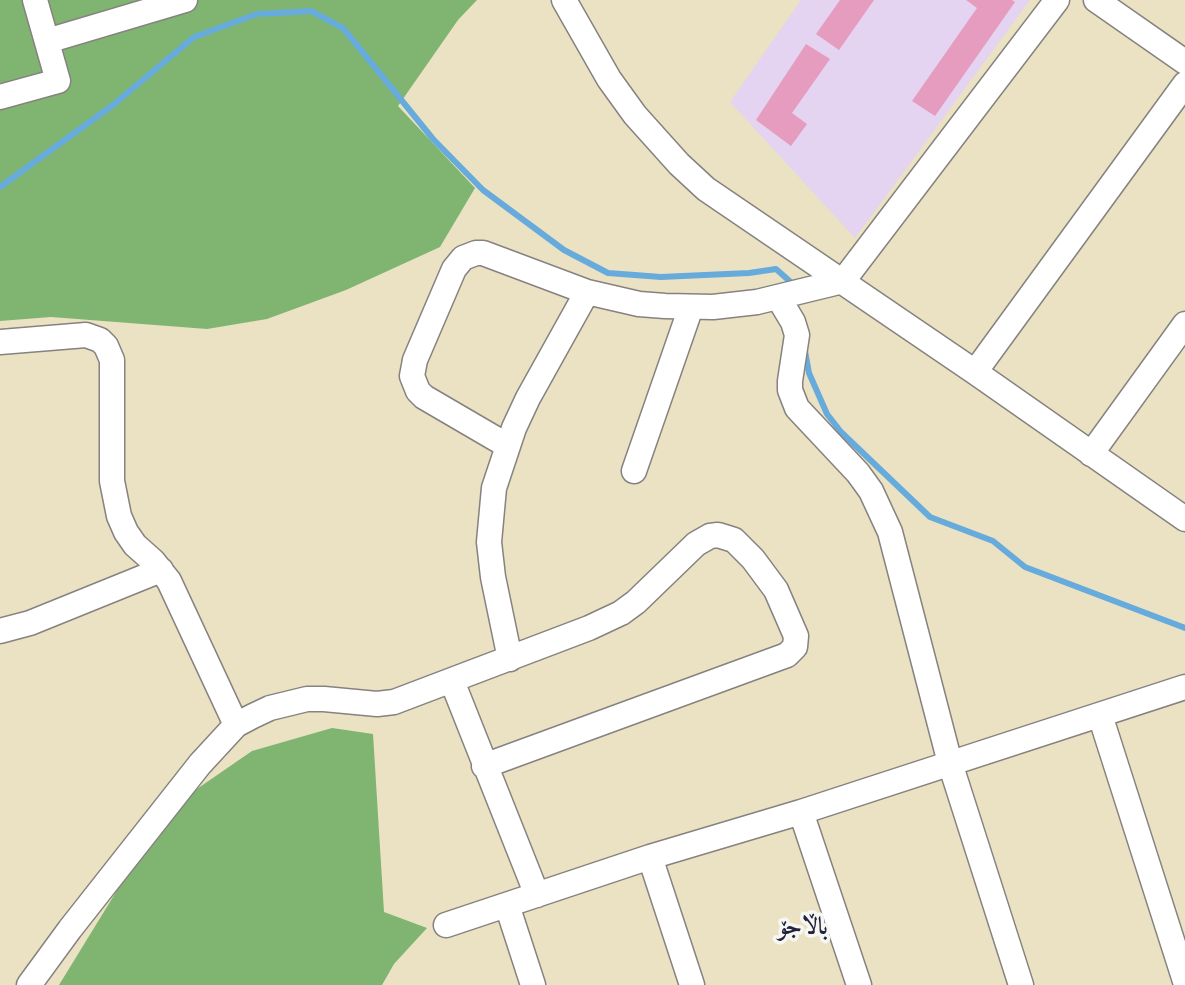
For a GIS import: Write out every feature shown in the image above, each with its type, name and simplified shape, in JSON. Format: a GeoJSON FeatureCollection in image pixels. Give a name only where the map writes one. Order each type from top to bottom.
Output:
{"type":"FeatureCollection","features":[{"type":"Feature","properties":{"kind":"street"},"geometry":{"type":"LineString","coordinates":[[0,97],[58,81],[35,0]]}},
{"type":"Feature","properties":{"kind":"street"},"geometry":{"type":"LineString","coordinates":[[47,41],[185,0]]}},
{"type":"Feature","properties":{"kind":"street"},"geometry":{"type":"LineString","coordinates":[[564,0],[609,79],[635,115],[679,164],[706,189],[1185,519]]}},
{"type":"Feature","properties":{"kind":"street"},"geometry":{"type":"LineString","coordinates":[[508,446],[424,397],[414,384],[412,368],[415,360],[454,269],[463,258],[483,253],[587,292],[639,304],[691,307],[735,304],[778,297],[843,281],[1056,0]]}},
{"type":"Feature","properties":{"kind":"street"},"geometry":{"type":"LineString","coordinates":[[1096,0],[1185,62]]}},
{"type":"Feature","properties":{"kind":"street"},"geometry":{"type":"LineString","coordinates":[[975,372],[1185,84]]}},
{"type":"Feature","properties":{"kind":"street"},"geometry":{"type":"LineString","coordinates":[[510,659],[495,590],[489,541],[494,488],[508,446],[543,368],[587,292]]}},
{"type":"Feature","properties":{"kind":"street"},"geometry":{"type":"LineString","coordinates":[[778,297],[793,322],[797,335],[790,381],[790,390],[797,408],[858,473],[871,491],[890,532],[950,762],[1021,985]]}},
{"type":"Feature","properties":{"kind":"street"},"geometry":{"type":"LineString","coordinates":[[634,471],[691,307]]}},
{"type":"Feature","properties":{"kind":"street"},"geometry":{"type":"LineString","coordinates":[[1091,454],[1185,324]]}},
{"type":"Feature","properties":{"kind":"street"},"geometry":{"type":"LineString","coordinates":[[0,342],[86,335],[100,340],[106,346],[112,360],[114,499],[126,532],[169,580],[236,725]]}},
{"type":"Feature","properties":{"kind":"street"},"geometry":{"type":"LineString","coordinates":[[29,985],[167,805],[236,725],[270,708],[289,703],[324,699],[359,703],[394,702],[589,628],[621,613],[702,539],[718,535],[734,540],[776,590],[796,636],[795,647],[782,658],[484,766]]}},
{"type":"Feature","properties":{"kind":"street"},"geometry":{"type":"LineString","coordinates":[[0,631],[30,623],[161,570]]}},
{"type":"Feature","properties":{"kind":"street"},"geometry":{"type":"LineString","coordinates":[[452,681],[537,895]]}},
{"type":"Feature","properties":{"kind":"street"},"geometry":{"type":"LineString","coordinates":[[446,925],[650,857],[801,812],[1185,687]]}},
{"type":"Feature","properties":{"kind":"street"},"geometry":{"type":"LineString","coordinates":[[1100,715],[1185,981]]}},
{"type":"Feature","properties":{"kind":"street"},"geometry":{"type":"LineString","coordinates":[[801,812],[859,985]]}},
{"type":"Feature","properties":{"kind":"street"},"geometry":{"type":"LineString","coordinates":[[650,857],[692,985]]}},
{"type":"Feature","properties":{"kind":"street"},"geometry":{"type":"LineString","coordinates":[[507,905],[533,985]]}},
{"type":"Feature","properties":{"kind":"shaded area"},"geometry":{"type":"Polygon","coordinates":[[[801,0],[1030,0],[855,238],[730,102],[801,0]]]}},
{"type":"Feature","properties":{"kind":"green space"},"geometry":{"type":"Polygon","coordinates":[[[0,0],[477,0],[458,20],[398,106],[475,188],[440,247],[346,290],[267,319],[207,329],[51,317],[0,321],[0,0]]]}},
{"type":"Feature","properties":{"kind":"green space"},"geometry":{"type":"Polygon","coordinates":[[[332,728],[373,734],[384,912],[427,928],[394,964],[382,985],[59,985],[121,884],[191,793],[252,751],[332,728]]]}},
{"type":"Feature","properties":{"kind":"building"},"geometry":{"type":"Polygon","coordinates":[[[840,0],[874,0],[839,50],[816,34],[840,0]]]}},
{"type":"Feature","properties":{"kind":"building"},"geometry":{"type":"Polygon","coordinates":[[[966,0],[1015,2],[935,116],[912,101],[977,8],[966,0]]]}},
{"type":"Feature","properties":{"kind":"building"},"geometry":{"type":"Polygon","coordinates":[[[806,44],[830,59],[792,113],[807,124],[791,146],[756,120],[806,44]]]}},
{"type":"Feature","properties":{"kind":"waterway"},"geometry":{"type":"LineString","coordinates":[[0,187],[113,105],[194,37],[257,14],[311,11],[343,28],[433,139],[483,190],[564,250],[608,273],[661,277],[749,273],[776,269],[794,285]]}},
{"type":"Feature","properties":{"kind":"waterway"},"geometry":{"type":"LineString","coordinates":[[805,351],[809,373],[827,414],[841,432],[930,517],[993,541],[1025,567],[1185,628]]}},
{"type":"Feature","properties":{"kind":"district","name":"باڵاجۆ"},"geometry":{"type":"Point","coordinates":[803,927]}}]}
